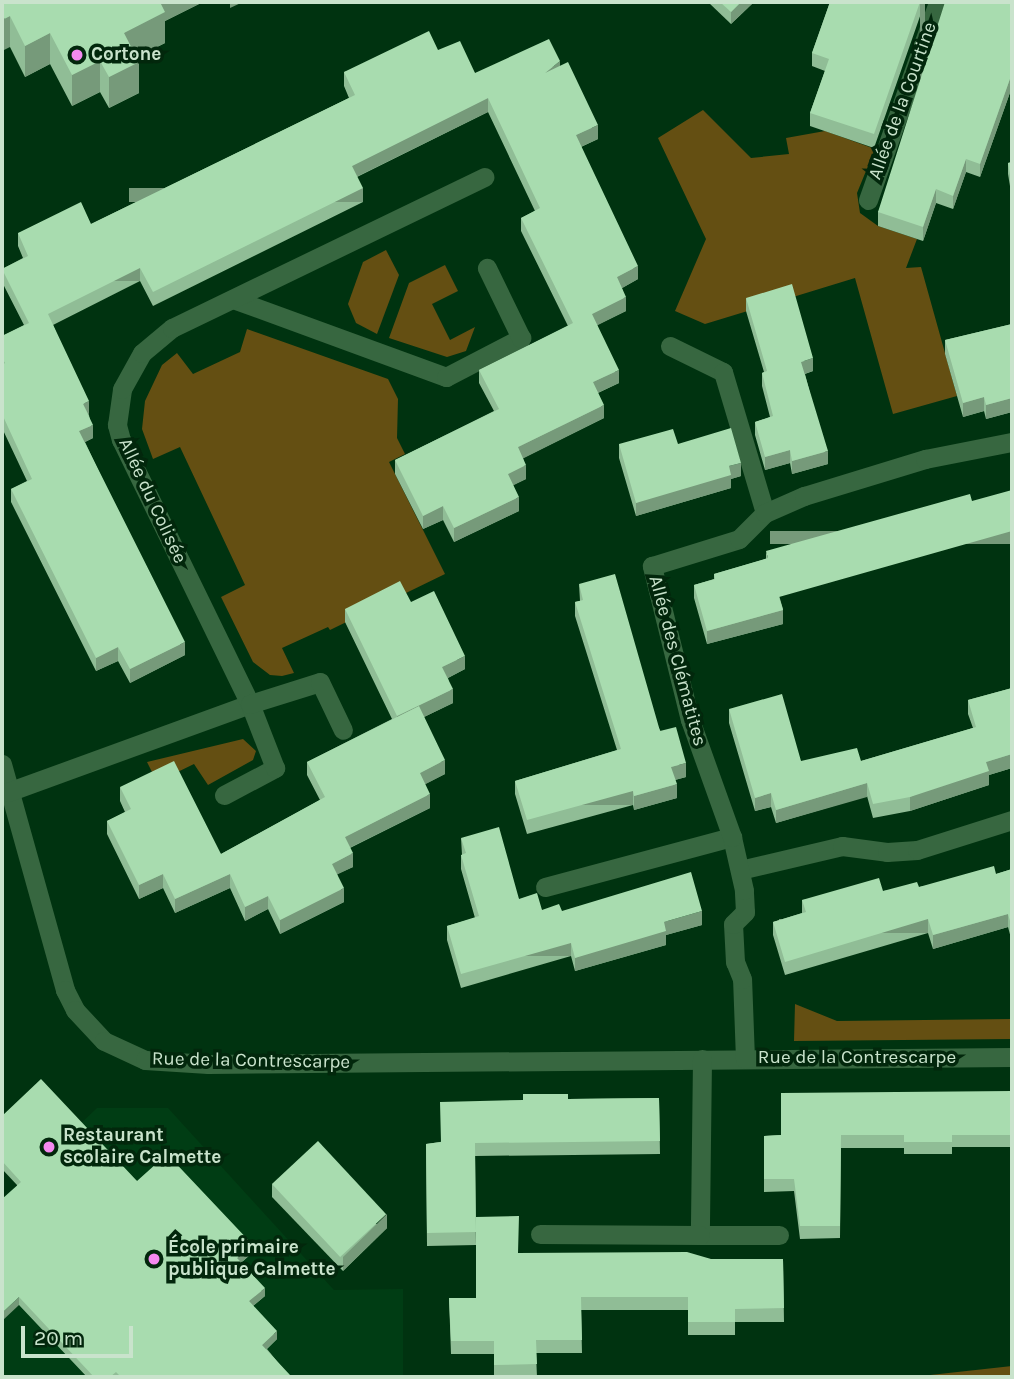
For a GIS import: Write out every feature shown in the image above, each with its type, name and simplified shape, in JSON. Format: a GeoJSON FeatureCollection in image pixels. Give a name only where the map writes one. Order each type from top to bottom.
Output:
{"type":"FeatureCollection","features":[{"type":"Feature","properties":{"kind":"street","name":"Allée de la Courtine"},"geometry":{"type":"LineString","coordinates":[[868,200],[938,2]]}},
{"type":"Feature","properties":{"kind":"street","name":"Allée du Colisée"},"geometry":{"type":"LineString","coordinates":[[224,795],[275,768],[250,704],[117,425],[122,389],[142,353],[172,328],[484,177]]}},
{"type":"Feature","properties":{"kind":"street"},"geometry":{"type":"LineString","coordinates":[[233,299],[446,377],[521,338],[487,268]]}},
{"type":"Feature","properties":{"kind":"street"},"geometry":{"type":"LineString","coordinates":[[670,346],[723,372],[765,513]]}},
{"type":"Feature","properties":{"kind":"street","name":"Allée des Clématites"},"geometry":{"type":"LineString","coordinates":[[745,1059],[742,979],[735,962],[733,924],[745,912],[740,870],[732,837],[690,720],[652,566],[739,538],[765,513],[804,496],[925,459],[1012,442]]}},
{"type":"Feature","properties":{"kind":"street"},"geometry":{"type":"LineString","coordinates":[[8,792],[250,704],[320,682],[343,730]]}},
{"type":"Feature","properties":{"kind":"street","name":"Rue de la Contrescarpe"},"geometry":{"type":"LineString","coordinates":[[2,764],[65,990],[89,1026],[124,1054],[173,1063],[1012,1057]]}},
{"type":"Feature","properties":{"kind":"street"},"geometry":{"type":"LineString","coordinates":[[740,870],[842,846],[887,852],[917,850],[1012,820]]}},
{"type":"Feature","properties":{"kind":"street"},"geometry":{"type":"LineString","coordinates":[[545,887],[732,837]]}},
{"type":"Feature","properties":{"kind":"street"},"geometry":{"type":"LineString","coordinates":[[701,1235],[702,1059]]}},
{"type":"Feature","properties":{"kind":"street"},"geometry":{"type":"LineString","coordinates":[[540,1234],[779,1235]]}},
{"type":"Feature","properties":{"kind":"shaded area"},"geometry":{"type":"Polygon","coordinates":[[[703,110],[751,158],[789,154],[786,138],[825,131],[875,149],[857,193],[860,213],[878,226],[917,239],[906,268],[921,267],[957,396],[893,414],[855,278],[705,324],[675,311],[706,239],[658,138],[703,110]]]}},
{"type":"Feature","properties":{"kind":"shaded area"},"geometry":{"type":"Polygon","coordinates":[[[386,250],[399,275],[377,334],[356,323],[348,304],[363,262],[386,250]]]}},
{"type":"Feature","properties":{"kind":"shaded area"},"geometry":{"type":"Polygon","coordinates":[[[445,265],[458,291],[432,304],[450,340],[475,327],[466,351],[447,357],[389,338],[409,283],[445,265]]]}},
{"type":"Feature","properties":{"kind":"shaded area"},"geometry":{"type":"Polygon","coordinates":[[[247,329],[388,379],[398,399],[397,438],[405,454],[389,462],[445,574],[330,630],[328,627],[282,648],[294,673],[282,676],[270,675],[253,662],[221,597],[245,585],[180,447],[153,459],[142,429],[145,401],[162,365],[177,353],[193,374],[240,352],[247,329]]]}},
{"type":"Feature","properties":{"kind":"shaded area"},"geometry":{"type":"Polygon","coordinates":[[[243,739],[256,751],[253,760],[208,785],[194,764],[157,782],[147,762],[243,739]]]}},
{"type":"Feature","properties":{"kind":"shaded area"},"geometry":{"type":"Polygon","coordinates":[[[795,1004],[837,1021],[1012,1019],[1012,1039],[794,1041],[795,1004]]]}},
{"type":"Feature","properties":{"kind":"shaded area","name":"École primaire publique Calmette"},"geometry":{"type":"Polygon","coordinates":[[[97,1108],[168,1108],[334,1290],[403,1289],[403,1377],[2,1377],[2,1224],[33,1203],[78,1126],[97,1108]]]}},
{"type":"Feature","properties":{"kind":"shaded area"},"geometry":{"type":"Polygon","coordinates":[[[1012,1366],[1012,1377],[912,1377],[1012,1366]]]}},
{"type":"Feature","properties":{"kind":"building","name":"Cortone"},"geometry":{"type":"Polygon","coordinates":[[[2,2],[160,2],[165,12],[124,33],[139,62],[109,77],[100,61],[72,75],[50,33],[25,46],[10,16],[2,20],[2,2]]]}},
{"type":"Feature","properties":{"kind":"building"},"geometry":{"type":"Polygon","coordinates":[[[720,2],[741,2],[731,12],[720,2]]]}},
{"type":"Feature","properties":{"kind":"building"},"geometry":{"type":"Polygon","coordinates":[[[830,2],[920,2],[874,134],[810,113],[829,59],[812,53],[830,2]]]}},
{"type":"Feature","properties":{"kind":"building"},"geometry":{"type":"Polygon","coordinates":[[[945,2],[1012,2],[1012,73],[980,164],[966,159],[953,196],[936,189],[923,227],[878,212],[945,2]]]}},
{"type":"Feature","properties":{"kind":"building"},"geometry":{"type":"Polygon","coordinates":[[[429,31],[438,50],[460,41],[475,73],[549,39],[560,61],[545,73],[568,62],[598,125],[576,135],[638,266],[617,277],[626,297],[592,314],[619,370],[593,382],[604,405],[518,447],[526,465],[508,474],[519,497],[454,528],[443,506],[423,516],[395,460],[499,409],[479,370],[573,323],[521,218],[540,208],[488,98],[352,166],[363,188],[153,292],[140,268],[48,314],[89,401],[83,404],[93,425],[79,431],[185,642],[130,669],[118,647],[96,658],[11,489],[32,479],[2,414],[2,365],[5,363],[2,358],[2,336],[29,323],[2,269],[28,256],[18,233],[81,202],[91,224],[355,95],[344,72],[429,31]]]}},
{"type":"Feature","properties":{"kind":"building"},"geometry":{"type":"Polygon","coordinates":[[[1012,162],[1012,187],[1008,163],[1012,162]]]}},
{"type":"Feature","properties":{"kind":"building"},"geometry":{"type":"Polygon","coordinates":[[[792,284],[813,358],[801,362],[828,451],[792,461],[790,450],[765,457],[755,422],[773,416],[762,373],[767,371],[746,298],[792,284]]]}},
{"type":"Feature","properties":{"kind":"building"},"geometry":{"type":"Polygon","coordinates":[[[1012,324],[1012,398],[986,405],[984,397],[963,403],[945,340],[1012,324]]]}},
{"type":"Feature","properties":{"kind":"building"},"geometry":{"type":"Polygon","coordinates":[[[731,428],[741,463],[729,466],[731,475],[636,503],[619,444],[673,429],[678,444],[731,428]]]}},
{"type":"Feature","properties":{"kind":"building"},"geometry":{"type":"Polygon","coordinates":[[[1012,490],[1012,531],[779,597],[783,610],[707,631],[694,585],[715,579],[714,574],[768,558],[766,551],[970,494],[972,501],[1012,490]]]}},
{"type":"Feature","properties":{"kind":"building"},"geometry":{"type":"Polygon","coordinates":[[[615,574],[660,731],[676,727],[686,763],[671,767],[677,784],[634,796],[633,791],[527,820],[515,781],[621,749],[575,602],[583,600],[579,584],[615,574]]]}},
{"type":"Feature","properties":{"kind":"building"},"geometry":{"type":"Polygon","coordinates":[[[400,581],[411,602],[434,591],[465,656],[442,667],[453,689],[397,716],[345,609],[400,581]]]}},
{"type":"Feature","properties":{"kind":"building"},"geometry":{"type":"Polygon","coordinates":[[[1012,688],[1012,754],[986,762],[989,771],[910,797],[873,804],[866,779],[867,783],[776,810],[771,793],[755,798],[729,709],[782,694],[801,761],[857,748],[861,761],[976,727],[968,700],[1012,688]]]}},
{"type":"Feature","properties":{"kind":"building"},"geometry":{"type":"Polygon","coordinates":[[[419,706],[445,760],[420,773],[430,794],[345,837],[353,853],[332,864],[344,888],[280,920],[268,896],[245,907],[230,874],[175,899],[163,874],[139,885],[107,821],[131,809],[120,787],[174,761],[221,854],[325,797],[307,762],[419,706]]]}},
{"type":"Feature","properties":{"kind":"building"},"geometry":{"type":"Polygon","coordinates":[[[499,827],[519,899],[537,893],[542,910],[559,904],[562,911],[691,872],[702,911],[664,922],[666,931],[575,958],[571,943],[461,974],[447,926],[479,916],[461,855],[466,853],[461,838],[499,827]]]}},
{"type":"Feature","properties":{"kind":"building"},"geometry":{"type":"Polygon","coordinates":[[[994,866],[996,874],[1012,869],[1012,928],[1008,914],[933,935],[928,919],[785,962],[773,922],[806,912],[802,900],[879,878],[883,891],[917,882],[919,887],[994,866]]]}},
{"type":"Feature","properties":{"kind":"building","name":"École primaire publique Calmette"},"geometry":{"type":"Polygon","coordinates":[[[41,1079],[137,1181],[167,1154],[252,1244],[237,1258],[265,1288],[249,1301],[277,1331],[262,1345],[290,1375],[121,1377],[116,1372],[110,1377],[94,1377],[19,1297],[2,1313],[2,1199],[21,1182],[2,1161],[2,1116],[41,1079]]]}},
{"type":"Feature","properties":{"kind":"building"},"geometry":{"type":"Polygon","coordinates":[[[1012,1091],[1012,1135],[952,1135],[952,1142],[904,1142],[904,1135],[841,1135],[840,1226],[800,1226],[794,1179],[764,1179],[764,1136],[781,1135],[781,1093],[1012,1091]]]}},
{"type":"Feature","properties":{"kind":"building"},"geometry":{"type":"Polygon","coordinates":[[[523,1094],[568,1094],[568,1099],[659,1098],[660,1141],[475,1143],[476,1232],[427,1233],[426,1144],[441,1142],[440,1102],[523,1100],[523,1094]]]}},
{"type":"Feature","properties":{"kind":"building"},"geometry":{"type":"Polygon","coordinates":[[[318,1141],[386,1214],[340,1257],[272,1184],[318,1141]]]}},
{"type":"Feature","properties":{"kind":"building"},"geometry":{"type":"Polygon","coordinates":[[[519,1216],[518,1253],[687,1252],[711,1259],[783,1259],[784,1308],[735,1309],[735,1322],[688,1322],[688,1297],[581,1297],[582,1340],[536,1340],[537,1364],[494,1365],[494,1341],[451,1341],[449,1298],[476,1298],[476,1217],[519,1216]]]}},
{"type":"Feature","properties":{"kind":"place","name":"Cortone"},"geometry":{"type":"Point","coordinates":[77,55]}},
{"type":"Feature","properties":{"kind":"place","name":"Restaurant scolaire Calmette"},"geometry":{"type":"Point","coordinates":[49,1147]}},
{"type":"Feature","properties":{"kind":"place","name":"École primaire publique Calmette"},"geometry":{"type":"Point","coordinates":[154,1259]}}]}
